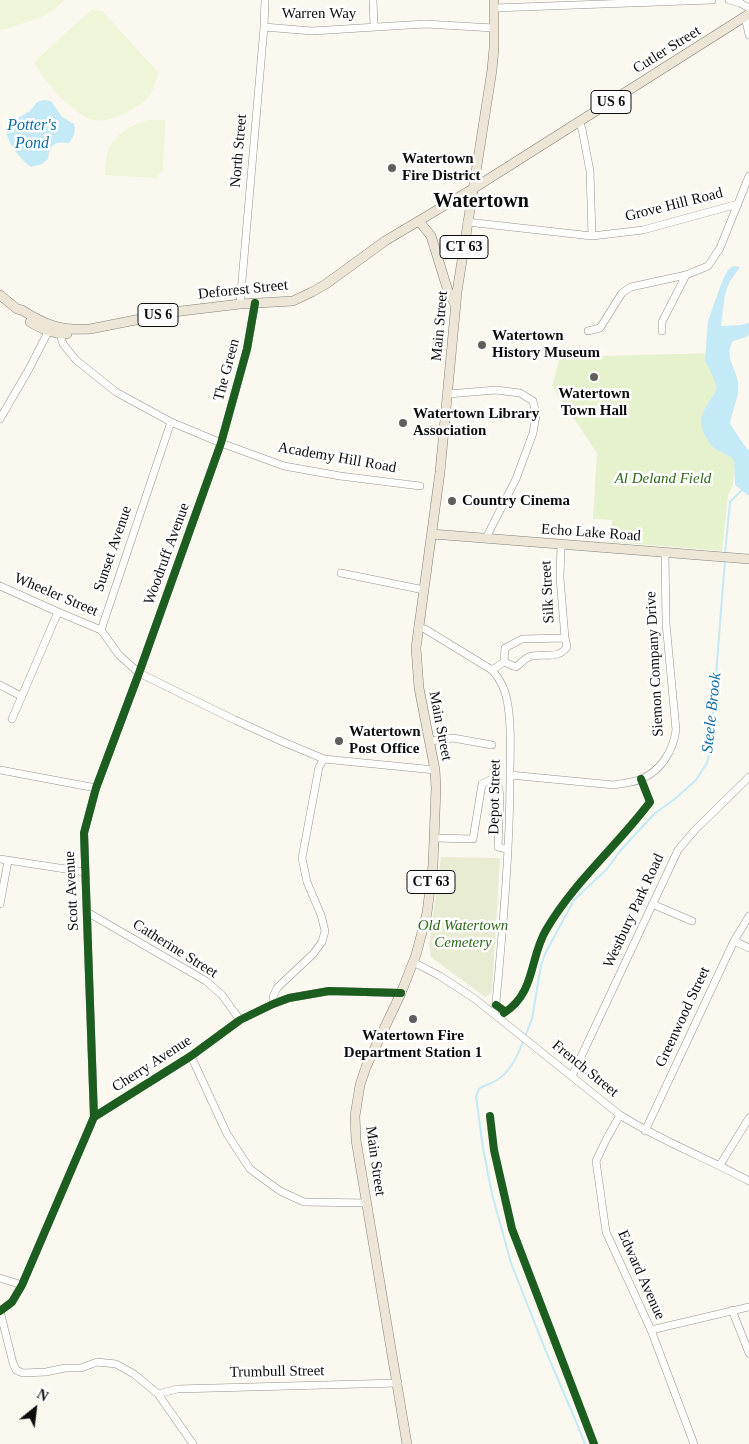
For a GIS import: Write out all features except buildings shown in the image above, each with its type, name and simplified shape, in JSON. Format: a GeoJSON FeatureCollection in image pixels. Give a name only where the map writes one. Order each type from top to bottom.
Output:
{"type":"FeatureCollection","features":[{"type":"Feature","properties":{"kind":"main road","name":"Main Street"},"geometry":{"type":"LineString","coordinates":[[407,1444],[356,1140],[356,1105],[366,1066],[413,962],[427,913],[435,838],[436,788],[435,770],[419,688],[416,648],[432,534],[456,305],[467,222],[492,70],[494,4]]}},
{"type":"Feature","properties":{"kind":"main road","name":"Cutler Street"},"geometry":{"type":"LineString","coordinates":[[473,188],[747,15]]}},
{"type":"Feature","properties":{"kind":"main road","name":"Deforest Street"},"geometry":{"type":"LineString","coordinates":[[76,330],[90,329],[181,311],[240,304],[293,301],[326,284],[385,241],[473,188]]}},
{"type":"Feature","properties":{"kind":"main road"},"geometry":{"type":"LineString","coordinates":[[419,221],[431,236],[448,291],[456,305]]}},
{"type":"Feature","properties":{"kind":"main road","name":"US 6"},"geometry":{"type":"LineString","coordinates":[[0,295],[18,309],[60,334],[71,334],[76,330]]}},
{"type":"Feature","properties":{"kind":"main road","name":"US 6"},"geometry":{"type":"LineString","coordinates":[[50,329],[76,330]]}},
{"type":"Feature","properties":{"kind":"main road","name":"Echo Lake Road"},"geometry":{"type":"LineString","coordinates":[[432,534],[749,559]]}},
{"type":"Feature","properties":{"kind":"street","name":"North Street"},"geometry":{"type":"LineString","coordinates":[[240,304],[265,0]]}},
{"type":"Feature","properties":{"kind":"street"},"geometry":{"type":"LineString","coordinates":[[373,0],[374,26]]}},
{"type":"Feature","properties":{"kind":"street"},"geometry":{"type":"LineString","coordinates":[[494,4],[712,0]]}},
{"type":"Feature","properties":{"kind":"street"},"geometry":{"type":"LineString","coordinates":[[728,0],[749,8]]}},
{"type":"Feature","properties":{"kind":"street"},"geometry":{"type":"LineString","coordinates":[[747,15],[749,35]]}},
{"type":"Feature","properties":{"kind":"street","name":"Warren Way"},"geometry":{"type":"LineString","coordinates":[[264,27],[312,30],[425,24],[494,28]]}},
{"type":"Feature","properties":{"kind":"street"},"geometry":{"type":"LineString","coordinates":[[579,122],[590,171],[592,236]]}},
{"type":"Feature","properties":{"kind":"street"},"geometry":{"type":"LineString","coordinates":[[588,331],[600,328],[622,293],[631,287],[686,275],[708,266],[720,248],[749,176]]}},
{"type":"Feature","properties":{"kind":"street","name":"Grove Hill Road"},"geometry":{"type":"LineString","coordinates":[[467,222],[592,236],[643,230],[738,204]]}},
{"type":"Feature","properties":{"kind":"street"},"geometry":{"type":"LineString","coordinates":[[662,331],[662,322],[686,275]]}},
{"type":"Feature","properties":{"kind":"street","name":"The Green"},"geometry":{"type":"LineString","coordinates":[[221,443],[248,349],[255,303]]}},
{"type":"Feature","properties":{"kind":"street"},"geometry":{"type":"LineString","coordinates":[[0,419],[50,329]]}},
{"type":"Feature","properties":{"kind":"street","name":"Academy Hill Road"},"geometry":{"type":"LineString","coordinates":[[60,334],[62,344],[76,360],[116,392],[171,422],[284,466],[340,476],[420,486]]}},
{"type":"Feature","properties":{"kind":"street"},"geometry":{"type":"LineString","coordinates":[[448,394],[496,390],[520,393],[533,400],[536,415],[532,433],[516,479],[486,538]]}},
{"type":"Feature","properties":{"kind":"street","name":"Sunset Avenue"},"geometry":{"type":"LineString","coordinates":[[101,630],[171,422]]}},
{"type":"Feature","properties":{"kind":"street","name":"Woodruff Avenue"},"geometry":{"type":"LineString","coordinates":[[139,674],[221,443]]}},
{"type":"Feature","properties":{"kind":"street","name":"Silk Street"},"geometry":{"type":"LineString","coordinates":[[504,662],[516,667],[528,657],[554,656],[563,652],[567,647],[564,638],[560,544]]}},
{"type":"Feature","properties":{"kind":"street","name":"Siemon Company Drive"},"geometry":{"type":"LineString","coordinates":[[510,775],[614,785],[641,779],[649,775],[666,759],[674,741],[676,730],[666,623],[665,552]]}},
{"type":"Feature","properties":{"kind":"street"},"geometry":{"type":"LineString","coordinates":[[341,573],[424,590]]}},
{"type":"Feature","properties":{"kind":"street","name":"Wheeler Street"},"geometry":{"type":"LineString","coordinates":[[0,586],[101,630]]}},
{"type":"Feature","properties":{"kind":"street"},"geometry":{"type":"LineString","coordinates":[[12,720],[58,612]]}},
{"type":"Feature","properties":{"kind":"street","name":"Depot Street"},"geometry":{"type":"LineString","coordinates":[[418,627],[425,629],[492,670],[503,686],[507,698],[510,715],[510,806],[495,1014]]}},
{"type":"Feature","properties":{"kind":"street"},"geometry":{"type":"LineString","coordinates":[[101,630],[119,654],[139,674],[235,720],[324,759],[435,770]]}},
{"type":"Feature","properties":{"kind":"street","name":"Silk Street"},"geometry":{"type":"LineString","coordinates":[[492,670],[504,662],[506,648],[522,639],[564,638]]}},
{"type":"Feature","properties":{"kind":"street","name":"Scott Avenue"},"geometry":{"type":"LineString","coordinates":[[94,1117],[84,833],[96,788],[139,674]]}},
{"type":"Feature","properties":{"kind":"street"},"geometry":{"type":"LineString","coordinates":[[0,686],[21,696]]}},
{"type":"Feature","properties":{"kind":"street"},"geometry":{"type":"LineString","coordinates":[[430,741],[453,738],[492,745]]}},
{"type":"Feature","properties":{"kind":"street"},"geometry":{"type":"LineString","coordinates":[[273,1004],[273,997],[277,988],[312,954],[322,942],[325,931],[307,882],[302,858],[319,767],[324,759]]}},
{"type":"Feature","properties":{"kind":"street"},"geometry":{"type":"LineString","coordinates":[[494,769],[494,778],[500,795],[498,847],[507,849]]}},
{"type":"Feature","properties":{"kind":"street"},"geometry":{"type":"LineString","coordinates":[[0,770],[96,788]]}},
{"type":"Feature","properties":{"kind":"street","name":"Westbury Park Road"},"geometry":{"type":"LineString","coordinates":[[572,1076],[678,850],[749,777]]}},
{"type":"Feature","properties":{"kind":"street"},"geometry":{"type":"LineString","coordinates":[[435,838],[473,839],[482,784],[494,778]]}},
{"type":"Feature","properties":{"kind":"street"},"geometry":{"type":"LineString","coordinates":[[0,859],[85,872]]}},
{"type":"Feature","properties":{"kind":"street"},"geometry":{"type":"LineString","coordinates":[[0,904],[8,861]]}},
{"type":"Feature","properties":{"kind":"street"},"geometry":{"type":"LineString","coordinates":[[652,904],[692,921]]}},
{"type":"Feature","properties":{"kind":"street","name":"Catherine Street"},"geometry":{"type":"LineString","coordinates":[[87,912],[206,981],[222,995],[240,1020]]}},
{"type":"Feature","properties":{"kind":"street","name":"Greenwood Street"},"geometry":{"type":"LineString","coordinates":[[645,1131],[734,941],[749,916]]}},
{"type":"Feature","properties":{"kind":"street"},"geometry":{"type":"LineString","coordinates":[[734,941],[749,948]]}},
{"type":"Feature","properties":{"kind":"street","name":"French Street"},"geometry":{"type":"LineString","coordinates":[[413,962],[440,976],[475,999],[620,1115],[645,1131],[720,1165],[749,1181]]}},
{"type":"Feature","properties":{"kind":"street","name":"Cherry Avenue"},"geometry":{"type":"LineString","coordinates":[[94,1117],[191,1056],[240,1020],[273,1004],[289,998],[329,991],[401,992]]}},
{"type":"Feature","properties":{"kind":"street"},"geometry":{"type":"LineString","coordinates":[[191,1056],[227,1134],[250,1169],[280,1191],[304,1202],[367,1203]]}},
{"type":"Feature","properties":{"kind":"street","name":"Edward Avenue"},"geometry":{"type":"LineString","coordinates":[[620,1115],[596,1161],[606,1232],[651,1330],[694,1444]]}},
{"type":"Feature","properties":{"kind":"street"},"geometry":{"type":"LineString","coordinates":[[94,1117],[22,1285],[12,1302],[0,1311],[12,1363],[16,1370],[23,1373],[81,1368],[97,1362],[116,1364],[134,1374],[158,1394],[193,1444]]}},
{"type":"Feature","properties":{"kind":"street"},"geometry":{"type":"LineString","coordinates":[[720,1165],[749,1118]]}},
{"type":"Feature","properties":{"kind":"street"},"geometry":{"type":"LineString","coordinates":[[0,1278],[22,1285]]}},
{"type":"Feature","properties":{"kind":"street"},"geometry":{"type":"LineString","coordinates":[[651,1330],[749,1307]]}},
{"type":"Feature","properties":{"kind":"street"},"geometry":{"type":"LineString","coordinates":[[732,1310],[749,1353]]}},
{"type":"Feature","properties":{"kind":"street","name":"Trumbull Street"},"geometry":{"type":"LineString","coordinates":[[158,1394],[177,1388],[398,1383]]}},
{"type":"Feature","properties":{"kind":"green space"},"geometry":{"type":"Polygon","coordinates":[[[0,0],[64,0],[43,16],[0,30],[0,0]]]}},
{"type":"Feature","properties":{"kind":"green space"},"geometry":{"type":"Polygon","coordinates":[[[92,9],[103,12],[158,72],[154,87],[145,101],[111,119],[94,120],[81,114],[65,102],[51,87],[34,62],[92,9]]]}},
{"type":"Feature","properties":{"kind":"green space"},"geometry":{"type":"Polygon","coordinates":[[[149,120],[165,120],[163,170],[156,178],[105,175],[107,154],[118,136],[129,128],[149,120]]]}},
{"type":"Feature","properties":{"kind":"green space","name":"Al Deland Field"},"geometry":{"type":"Polygon","coordinates":[[[718,353],[722,404],[735,456],[733,485],[728,496],[722,551],[612,542],[612,520],[593,519],[597,453],[552,386],[560,357],[718,353]]]}},
{"type":"Feature","properties":{"kind":"green space","name":"Old Watertown Cemetery"},"geometry":{"type":"Polygon","coordinates":[[[441,857],[500,858],[492,992],[485,997],[431,957],[429,945],[441,857]]]}},
{"type":"Feature","properties":{"kind":"water","name":"Potter's Pond"},"geometry":{"type":"Polygon","coordinates":[[[51,101],[62,117],[74,124],[75,132],[69,143],[57,143],[50,150],[48,159],[42,164],[31,167],[14,150],[6,129],[9,123],[30,111],[37,102],[51,101]]]}},
{"type":"Feature","properties":{"kind":"water"},"geometry":{"type":"Polygon","coordinates":[[[733,266],[740,267],[727,288],[721,326],[749,323],[749,334],[746,337],[733,341],[730,352],[738,387],[730,424],[749,450],[749,496],[735,485],[734,461],[731,457],[714,448],[708,441],[702,429],[701,419],[717,387],[705,361],[708,321],[723,279],[728,270],[733,266]]]}},
{"type":"Feature","properties":{"kind":"waterway","name":"Steele Brook"},"geometry":{"type":"LineString","coordinates":[[725,553],[730,502],[742,490],[749,491]]}},
{"type":"Feature","properties":{"kind":"waterway","name":"Steele Brook"},"geometry":{"type":"LineString","coordinates":[[525,1037],[532,1019],[541,965],[574,900],[607,869],[620,851],[654,814],[696,780],[707,763],[710,751],[725,560]]}},
{"type":"Feature","properties":{"kind":"waterway","name":"Steele Brook"},"geometry":{"type":"LineString","coordinates":[[523,1041],[510,1068],[497,1080],[479,1089],[476,1096],[483,1148],[492,1194],[511,1263],[585,1444]]}},
{"type":"Feature","properties":{"kind":"cycle path"},"geometry":{"type":"LineString","coordinates":[[94,1117],[84,833],[96,788],[221,443],[247,349],[255,303]]}},
{"type":"Feature","properties":{"kind":"cycle path"},"geometry":{"type":"LineString","coordinates":[[496,1005],[504,1013],[522,995],[531,975],[541,941],[557,913],[569,896],[650,802],[641,779]]}},
{"type":"Feature","properties":{"kind":"cycle path"},"geometry":{"type":"LineString","coordinates":[[0,1311],[12,1302],[22,1285],[94,1117],[191,1056],[240,1020],[273,1004],[289,998],[329,991],[401,993]]}},
{"type":"Feature","properties":{"kind":"cycle path"},"geometry":{"type":"LineString","coordinates":[[490,1116],[494,1150],[512,1229],[594,1444]]}},
{"type":"Feature","properties":{"kind":"place","name":"Watertown Fire District"},"geometry":{"type":"Point","coordinates":[392,168]}},
{"type":"Feature","properties":{"kind":"place","name":"Watertown History Museum"},"geometry":{"type":"Point","coordinates":[482,345]}},
{"type":"Feature","properties":{"kind":"place","name":"Watertown Town Hall"},"geometry":{"type":"Point","coordinates":[594,377]}},
{"type":"Feature","properties":{"kind":"place","name":"Watertown Library Association"},"geometry":{"type":"Point","coordinates":[403,423]}},
{"type":"Feature","properties":{"kind":"place","name":"Country Cinema"},"geometry":{"type":"Point","coordinates":[452,501]}},
{"type":"Feature","properties":{"kind":"place","name":"Watertown Post Office"},"geometry":{"type":"Point","coordinates":[339,741]}},
{"type":"Feature","properties":{"kind":"place","name":"Watertown Fire Department Station 1"},"geometry":{"type":"Point","coordinates":[413,1019]}},
{"type":"Feature","properties":{"kind":"district","name":"Watertown"},"geometry":{"type":"Point","coordinates":[481,202]}}]}
